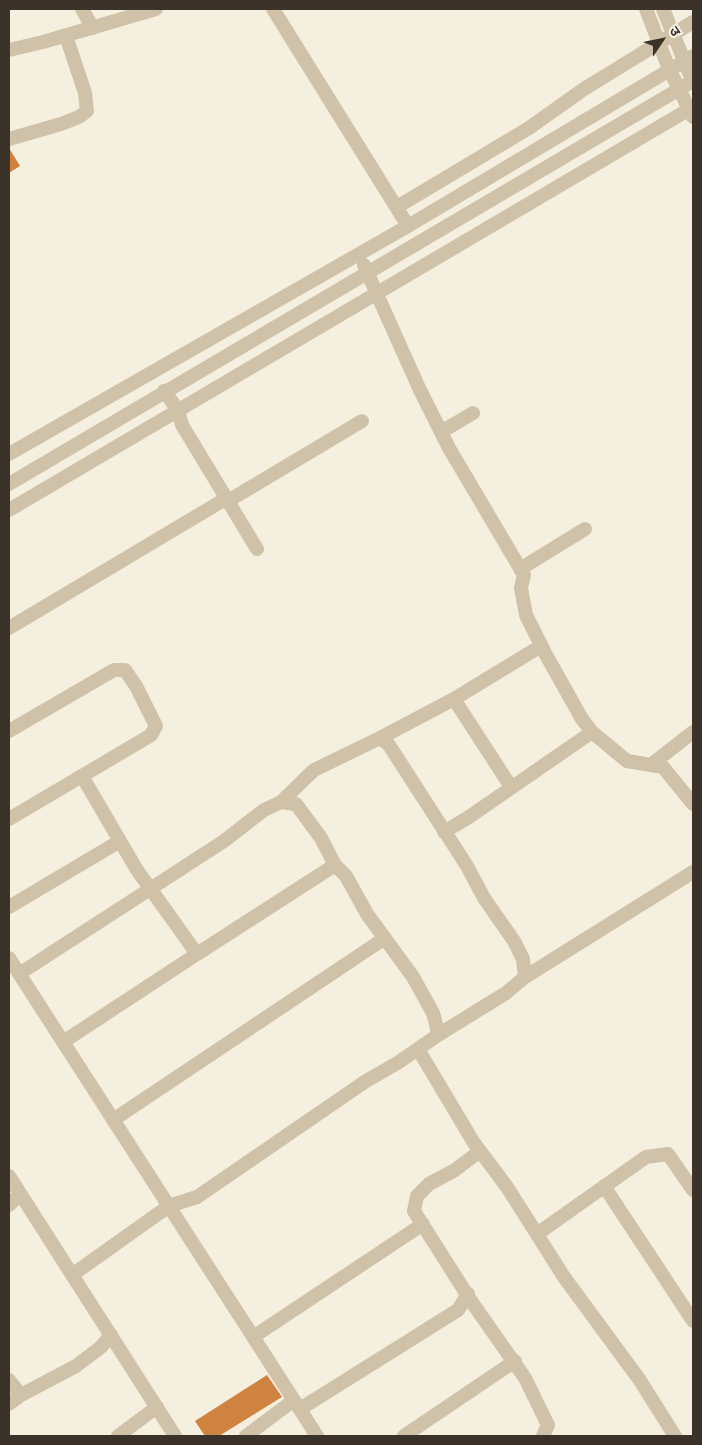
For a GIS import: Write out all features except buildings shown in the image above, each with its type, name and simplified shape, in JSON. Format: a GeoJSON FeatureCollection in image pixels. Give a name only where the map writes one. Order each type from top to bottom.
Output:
{"type":"FeatureCollection","features":[{"type":"Feature","properties":{"kind":"street"},"geometry":{"type":"LineString","coordinates":[[82,9],[93,28]]}},
{"type":"Feature","properties":{"kind":"street"},"geometry":{"type":"LineString","coordinates":[[9,50],[66,36],[156,9]]}},
{"type":"Feature","properties":{"kind":"street"},"geometry":{"type":"LineString","coordinates":[[273,9],[408,226]]}},
{"type":"Feature","properties":{"kind":"street"},"geometry":{"type":"LineString","coordinates":[[9,510],[378,291],[477,236],[692,111],[669,69],[660,41],[646,9]]}},
{"type":"Feature","properties":{"kind":"street"},"geometry":{"type":"LineString","coordinates":[[9,484],[693,81],[690,58],[673,33],[663,9]]}},
{"type":"Feature","properties":{"kind":"street"},"geometry":{"type":"LineString","coordinates":[[397,207],[529,128],[584,89],[693,22]]}},
{"type":"Feature","properties":{"kind":"street"},"geometry":{"type":"LineString","coordinates":[[9,139],[62,124],[79,117],[87,111],[85,92],[66,36]]}},
{"type":"Feature","properties":{"kind":"street"},"geometry":{"type":"LineString","coordinates":[[9,454],[408,226],[690,58]]}},
{"type":"Feature","properties":{"kind":"street"},"geometry":{"type":"LineString","coordinates":[[358,254],[378,291],[395,335],[441,432],[466,480],[524,575],[521,588],[526,615],[562,684],[592,732],[627,761],[663,767],[693,804]]}},
{"type":"Feature","properties":{"kind":"street"},"geometry":{"type":"LineString","coordinates":[[164,391],[178,410],[182,424],[257,549]]}},
{"type":"Feature","properties":{"kind":"street"},"geometry":{"type":"LineString","coordinates":[[441,432],[473,413]]}},
{"type":"Feature","properties":{"kind":"street"},"geometry":{"type":"LineString","coordinates":[[9,628],[362,421]]}},
{"type":"Feature","properties":{"kind":"street"},"geometry":{"type":"LineString","coordinates":[[520,569],[585,529]]}},
{"type":"Feature","properties":{"kind":"street"},"geometry":{"type":"LineString","coordinates":[[19,974],[224,841],[264,810],[281,802],[314,770],[454,699],[541,646]]}},
{"type":"Feature","properties":{"kind":"street"},"geometry":{"type":"LineString","coordinates":[[9,730],[114,670],[125,670],[136,686],[156,726],[151,735],[9,819]]}},
{"type":"Feature","properties":{"kind":"street"},"geometry":{"type":"LineString","coordinates":[[454,699],[511,786]]}},
{"type":"Feature","properties":{"kind":"street"},"geometry":{"type":"LineString","coordinates":[[444,832],[469,817],[511,786],[592,732]]}},
{"type":"Feature","properties":{"kind":"street"},"geometry":{"type":"LineString","coordinates":[[652,764],[693,732]]}},
{"type":"Feature","properties":{"kind":"street"},"geometry":{"type":"LineString","coordinates":[[380,738],[389,745],[400,761],[484,898],[514,941],[523,959],[525,977]]}},
{"type":"Feature","properties":{"kind":"street"},"geometry":{"type":"LineString","coordinates":[[82,776],[150,888],[197,954]]}},
{"type":"Feature","properties":{"kind":"street"},"geometry":{"type":"LineString","coordinates":[[281,802],[296,804],[320,838],[335,865],[346,876],[367,914],[413,977],[434,1012],[438,1035]]}},
{"type":"Feature","properties":{"kind":"street"},"geometry":{"type":"LineString","coordinates":[[9,907],[120,841]]}},
{"type":"Feature","properties":{"kind":"street"},"geometry":{"type":"LineString","coordinates":[[63,1042],[335,865]]}},
{"type":"Feature","properties":{"kind":"street"},"geometry":{"type":"LineString","coordinates":[[72,1275],[168,1206],[196,1196],[418,1048],[506,993],[525,977],[693,872]]}},
{"type":"Feature","properties":{"kind":"street"},"geometry":{"type":"LineString","coordinates":[[113,1120],[385,938]]}},
{"type":"Feature","properties":{"kind":"street"},"geometry":{"type":"LineString","coordinates":[[9,958],[317,1436]]}},
{"type":"Feature","properties":{"kind":"street"},"geometry":{"type":"LineString","coordinates":[[418,1048],[480,1151],[564,1276],[639,1379],[675,1436]]}},
{"type":"Feature","properties":{"kind":"street"},"geometry":{"type":"LineString","coordinates":[[480,1151],[456,1170],[429,1184],[417,1196],[414,1211],[468,1294],[515,1361],[537,1400],[548,1425],[543,1436]]}},
{"type":"Feature","properties":{"kind":"street"},"geometry":{"type":"LineString","coordinates":[[537,1234],[646,1157],[668,1154],[693,1190]]}},
{"type":"Feature","properties":{"kind":"street"},"geometry":{"type":"LineString","coordinates":[[9,1176],[175,1436]]}},
{"type":"Feature","properties":{"kind":"street"},"geometry":{"type":"LineString","coordinates":[[604,1186],[693,1321]]}},
{"type":"Feature","properties":{"kind":"street"},"geometry":{"type":"LineString","coordinates":[[9,1205],[20,1194]]}},
{"type":"Feature","properties":{"kind":"street"},"geometry":{"type":"LineString","coordinates":[[253,1337],[423,1224]]}},
{"type":"Feature","properties":{"kind":"street"},"geometry":{"type":"LineString","coordinates":[[246,1436],[452,1314],[458,1310],[468,1294]]}},
{"type":"Feature","properties":{"kind":"street"},"geometry":{"type":"LineString","coordinates":[[9,1404],[21,1394],[76,1366],[101,1347],[111,1335]]}},
{"type":"Feature","properties":{"kind":"street"},"geometry":{"type":"LineString","coordinates":[[404,1436],[515,1361]]}},
{"type":"Feature","properties":{"kind":"street"},"geometry":{"type":"LineString","coordinates":[[9,1380],[21,1394]]}},
{"type":"Feature","properties":{"kind":"street"},"geometry":{"type":"LineString","coordinates":[[118,1436],[157,1407]]}}]}
